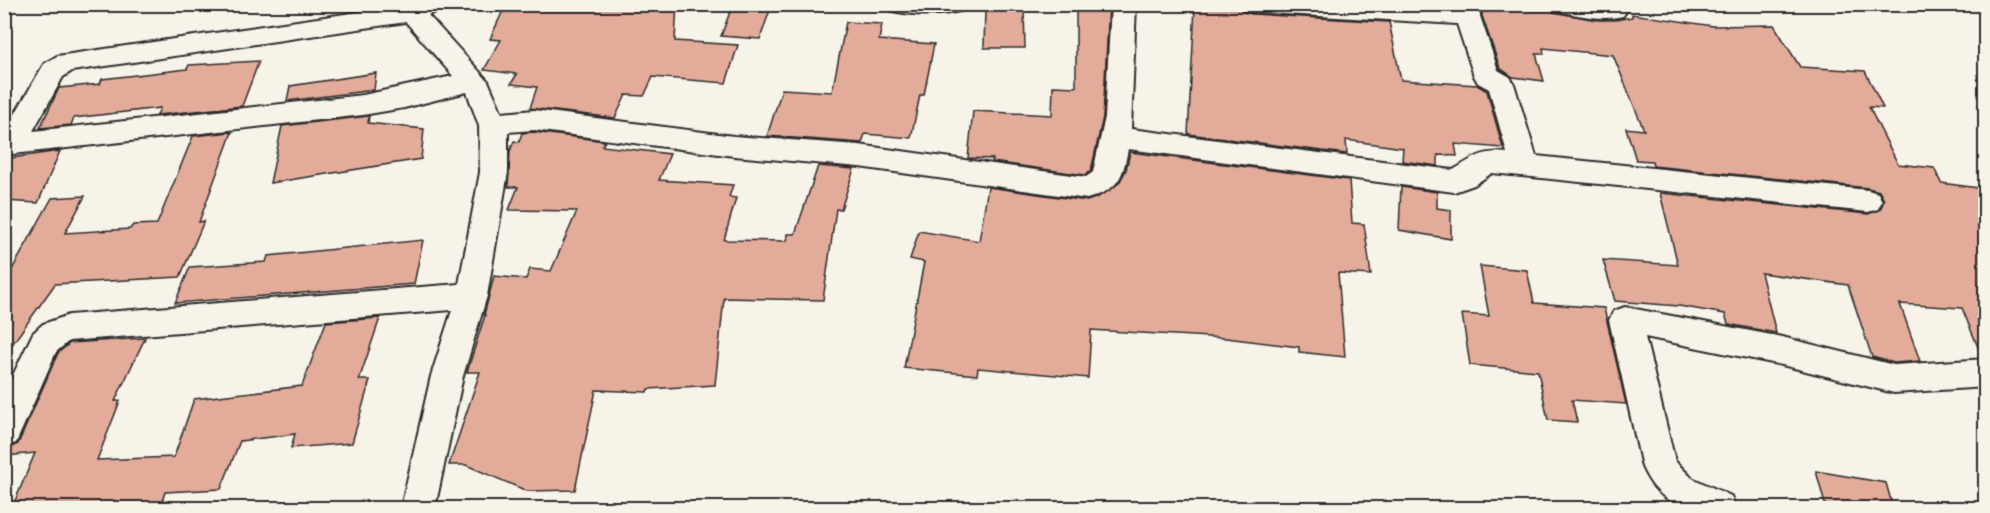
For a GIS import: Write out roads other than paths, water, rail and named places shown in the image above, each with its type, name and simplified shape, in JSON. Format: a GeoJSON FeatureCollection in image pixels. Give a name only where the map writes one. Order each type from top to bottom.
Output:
{"type":"FeatureCollection","features":[{"type":"Feature","properties":{"kind":"street"},"geometry":{"type":"LineString","coordinates":[[898,4],[944,6],[955,4]]}},
{"type":"Feature","properties":{"kind":"street"},"geometry":{"type":"LineString","coordinates":[[493,126],[506,122],[534,120],[734,146],[859,156],[1087,188],[1101,183],[1106,176],[1116,137],[1124,4]]}},
{"type":"Feature","properties":{"kind":"street"},"geometry":{"type":"LineString","coordinates":[[1252,4],[1467,10],[1489,78],[1502,84],[1526,166]]}},
{"type":"Feature","properties":{"kind":"street"},"geometry":{"type":"LineString","coordinates":[[1563,4],[1614,10]]}},
{"type":"Feature","properties":{"kind":"street"},"geometry":{"type":"LineString","coordinates":[[8,145],[53,71],[66,63],[410,10],[462,84]]}},
{"type":"Feature","properties":{"kind":"street"},"geometry":{"type":"LineString","coordinates":[[8,145],[240,120],[404,98],[462,84],[479,88],[493,126],[494,172],[463,296],[418,508]]}},
{"type":"Feature","properties":{"kind":"street"},"geometry":{"type":"LineString","coordinates":[[1116,137],[1454,181],[1463,179],[1475,168],[1490,162],[1868,201]]}},
{"type":"Feature","properties":{"kind":"street"},"geometry":{"type":"LineString","coordinates":[[4,432],[44,343],[54,333],[69,328],[463,296]]}},
{"type":"Feature","properties":{"kind":"street"},"geometry":{"type":"LineString","coordinates":[[1719,508],[1679,490],[1670,483],[1659,467],[1625,320],[1782,351],[1894,379],[1986,373]]}}]}
